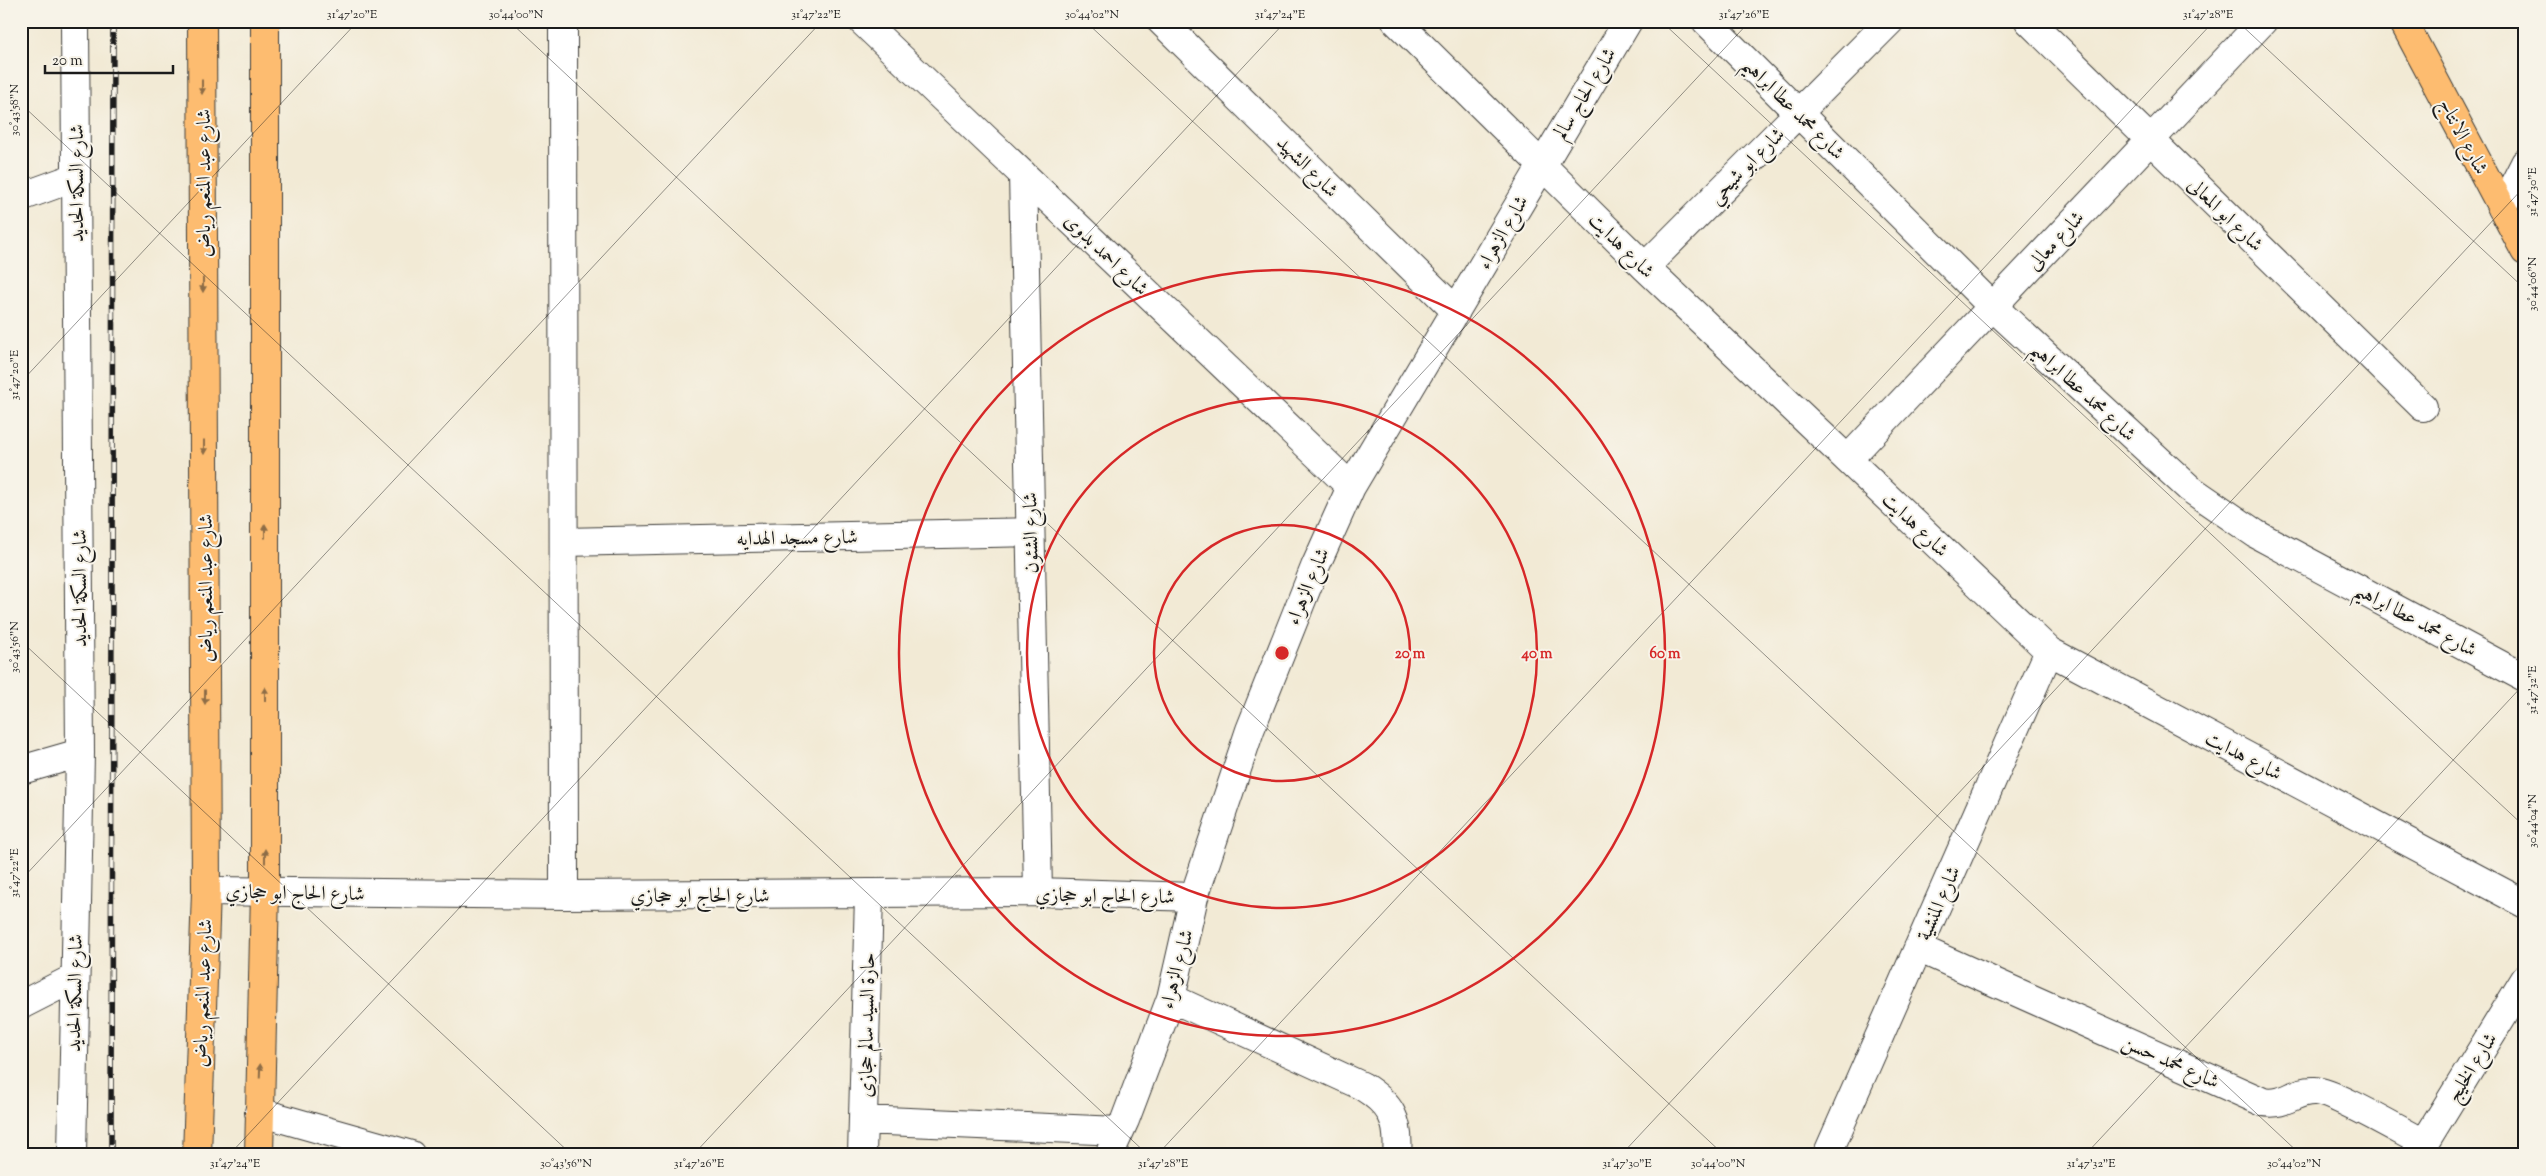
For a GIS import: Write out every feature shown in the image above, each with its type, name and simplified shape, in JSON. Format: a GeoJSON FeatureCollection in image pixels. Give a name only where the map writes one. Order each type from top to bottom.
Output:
{"type":"FeatureCollection","features":[{"type":"Feature","properties":{"kind":"main road","name":"شارع عبد المنعم رياض"},"geometry":{"type":"LineString","coordinates":[[197,1155],[206,891],[202,21]]}},
{"type":"Feature","properties":{"kind":"main road"},"geometry":{"type":"LineString","coordinates":[[259,1155],[265,892],[265,21]]}},
{"type":"Feature","properties":{"kind":"main road","name":"شارع الانتاج"},"geometry":{"type":"LineString","coordinates":[[2403,21],[2525,251]]}},
{"type":"Feature","properties":{"kind":"street","name":"شارع السكة الحديد"},"geometry":{"type":"LineString","coordinates":[[72,1155],[74,978],[80,753],[75,21]]}},
{"type":"Feature","properties":{"kind":"street"},"geometry":{"type":"LineString","coordinates":[[564,21],[564,895]]}},
{"type":"Feature","properties":{"kind":"street","name":"شارع احمد بدوى"},"geometry":{"type":"LineString","coordinates":[[862,21],[1351,487]]}},
{"type":"Feature","properties":{"kind":"street","name":"شارع الشهيد"},"geometry":{"type":"LineString","coordinates":[[1161,21],[1456,310]]}},
{"type":"Feature","properties":{"kind":"street","name":"شارع هدايت"},"geometry":{"type":"LineString","coordinates":[[1396,21],[1644,267],[2049,651],[2525,904]]}},
{"type":"Feature","properties":{"kind":"street","name":"شارع الحاج سالم"},"geometry":{"type":"LineString","coordinates":[[1541,164],[1628,21]]}},
{"type":"Feature","properties":{"kind":"street","name":"شارع محمد عطا ابراهيم"},"geometry":{"type":"LineString","coordinates":[[1706,21],[1993,307],[2189,488],[2222,512],[2291,553],[2525,678]]}},
{"type":"Feature","properties":{"kind":"street","name":"شارع ابو شيحي"},"geometry":{"type":"LineString","coordinates":[[1644,267],[1890,21]]}},
{"type":"Feature","properties":{"kind":"street","name":"شارع ابو المعالى"},"geometry":{"type":"LineString","coordinates":[[2030,21],[2423,407]]}},
{"type":"Feature","properties":{"kind":"street","name":"شارع معالى"},"geometry":{"type":"LineString","coordinates":[[1848,459],[2263,21]]}},
{"type":"Feature","properties":{"kind":"street","name":"شارع الزهراء"},"geometry":{"type":"LineString","coordinates":[[1114,1143],[1171,998],[1194,897],[1221,813],[1264,694],[1315,567],[1351,487],[1541,164]]}},
{"type":"Feature","properties":{"kind":"street"},"geometry":{"type":"LineString","coordinates":[[2502,208],[2525,164]]}},
{"type":"Feature","properties":{"kind":"street","name":"شارع الشئون"},"geometry":{"type":"LineString","coordinates":[[1023,174],[1038,892]]}},
{"type":"Feature","properties":{"kind":"street"},"geometry":{"type":"LineString","coordinates":[[21,197],[76,177]]}},
{"type":"Feature","properties":{"kind":"street","name":"شارع مسجد الهدايه"},"geometry":{"type":"LineString","coordinates":[[564,542],[1030,532]]}},
{"type":"Feature","properties":{"kind":"street","name":"شارع المنشية"},"geometry":{"type":"LineString","coordinates":[[1832,1153],[1918,948],[2049,651]]}},
{"type":"Feature","properties":{"kind":"street"},"geometry":{"type":"LineString","coordinates":[[21,770],[80,753]]}},
{"type":"Feature","properties":{"kind":"street","name":"شارع الحاج ابو حجازي"},"geometry":{"type":"LineString","coordinates":[[206,891],[564,895],[869,895],[1038,892],[1194,897]]}},
{"type":"Feature","properties":{"kind":"street","name":"حارة السيد سالم حجازى"},"geometry":{"type":"LineString","coordinates":[[862,1155],[869,895]]}},
{"type":"Feature","properties":{"kind":"street","name":"شارع محمد حسن"},"geometry":{"type":"LineString","coordinates":[[1918,948],[2263,1102],[2284,1102],[2304,1092],[2326,1093],[2420,1149]]}},
{"type":"Feature","properties":{"kind":"street"},"geometry":{"type":"LineString","coordinates":[[21,1005],[74,978]]}},
{"type":"Feature","properties":{"kind":"street","name":"شارع الخليج"},"geometry":{"type":"LineString","coordinates":[[2420,1149],[2525,979]]}},
{"type":"Feature","properties":{"kind":"street"},"geometry":{"type":"LineString","coordinates":[[1171,998],[1362,1086],[1380,1097],[1393,1115],[1399,1136],[1397,1155]]}},
{"type":"Feature","properties":{"kind":"street"},"geometry":{"type":"LineString","coordinates":[[259,1112],[411,1155]]}},
{"type":"Feature","properties":{"kind":"street"},"geometry":{"type":"LineString","coordinates":[[863,1120],[1114,1143]]}},
{"type":"Feature","properties":{"kind":"railway"},"geometry":{"type":"LineString","coordinates":[[111,1155],[113,21]]}}]}
